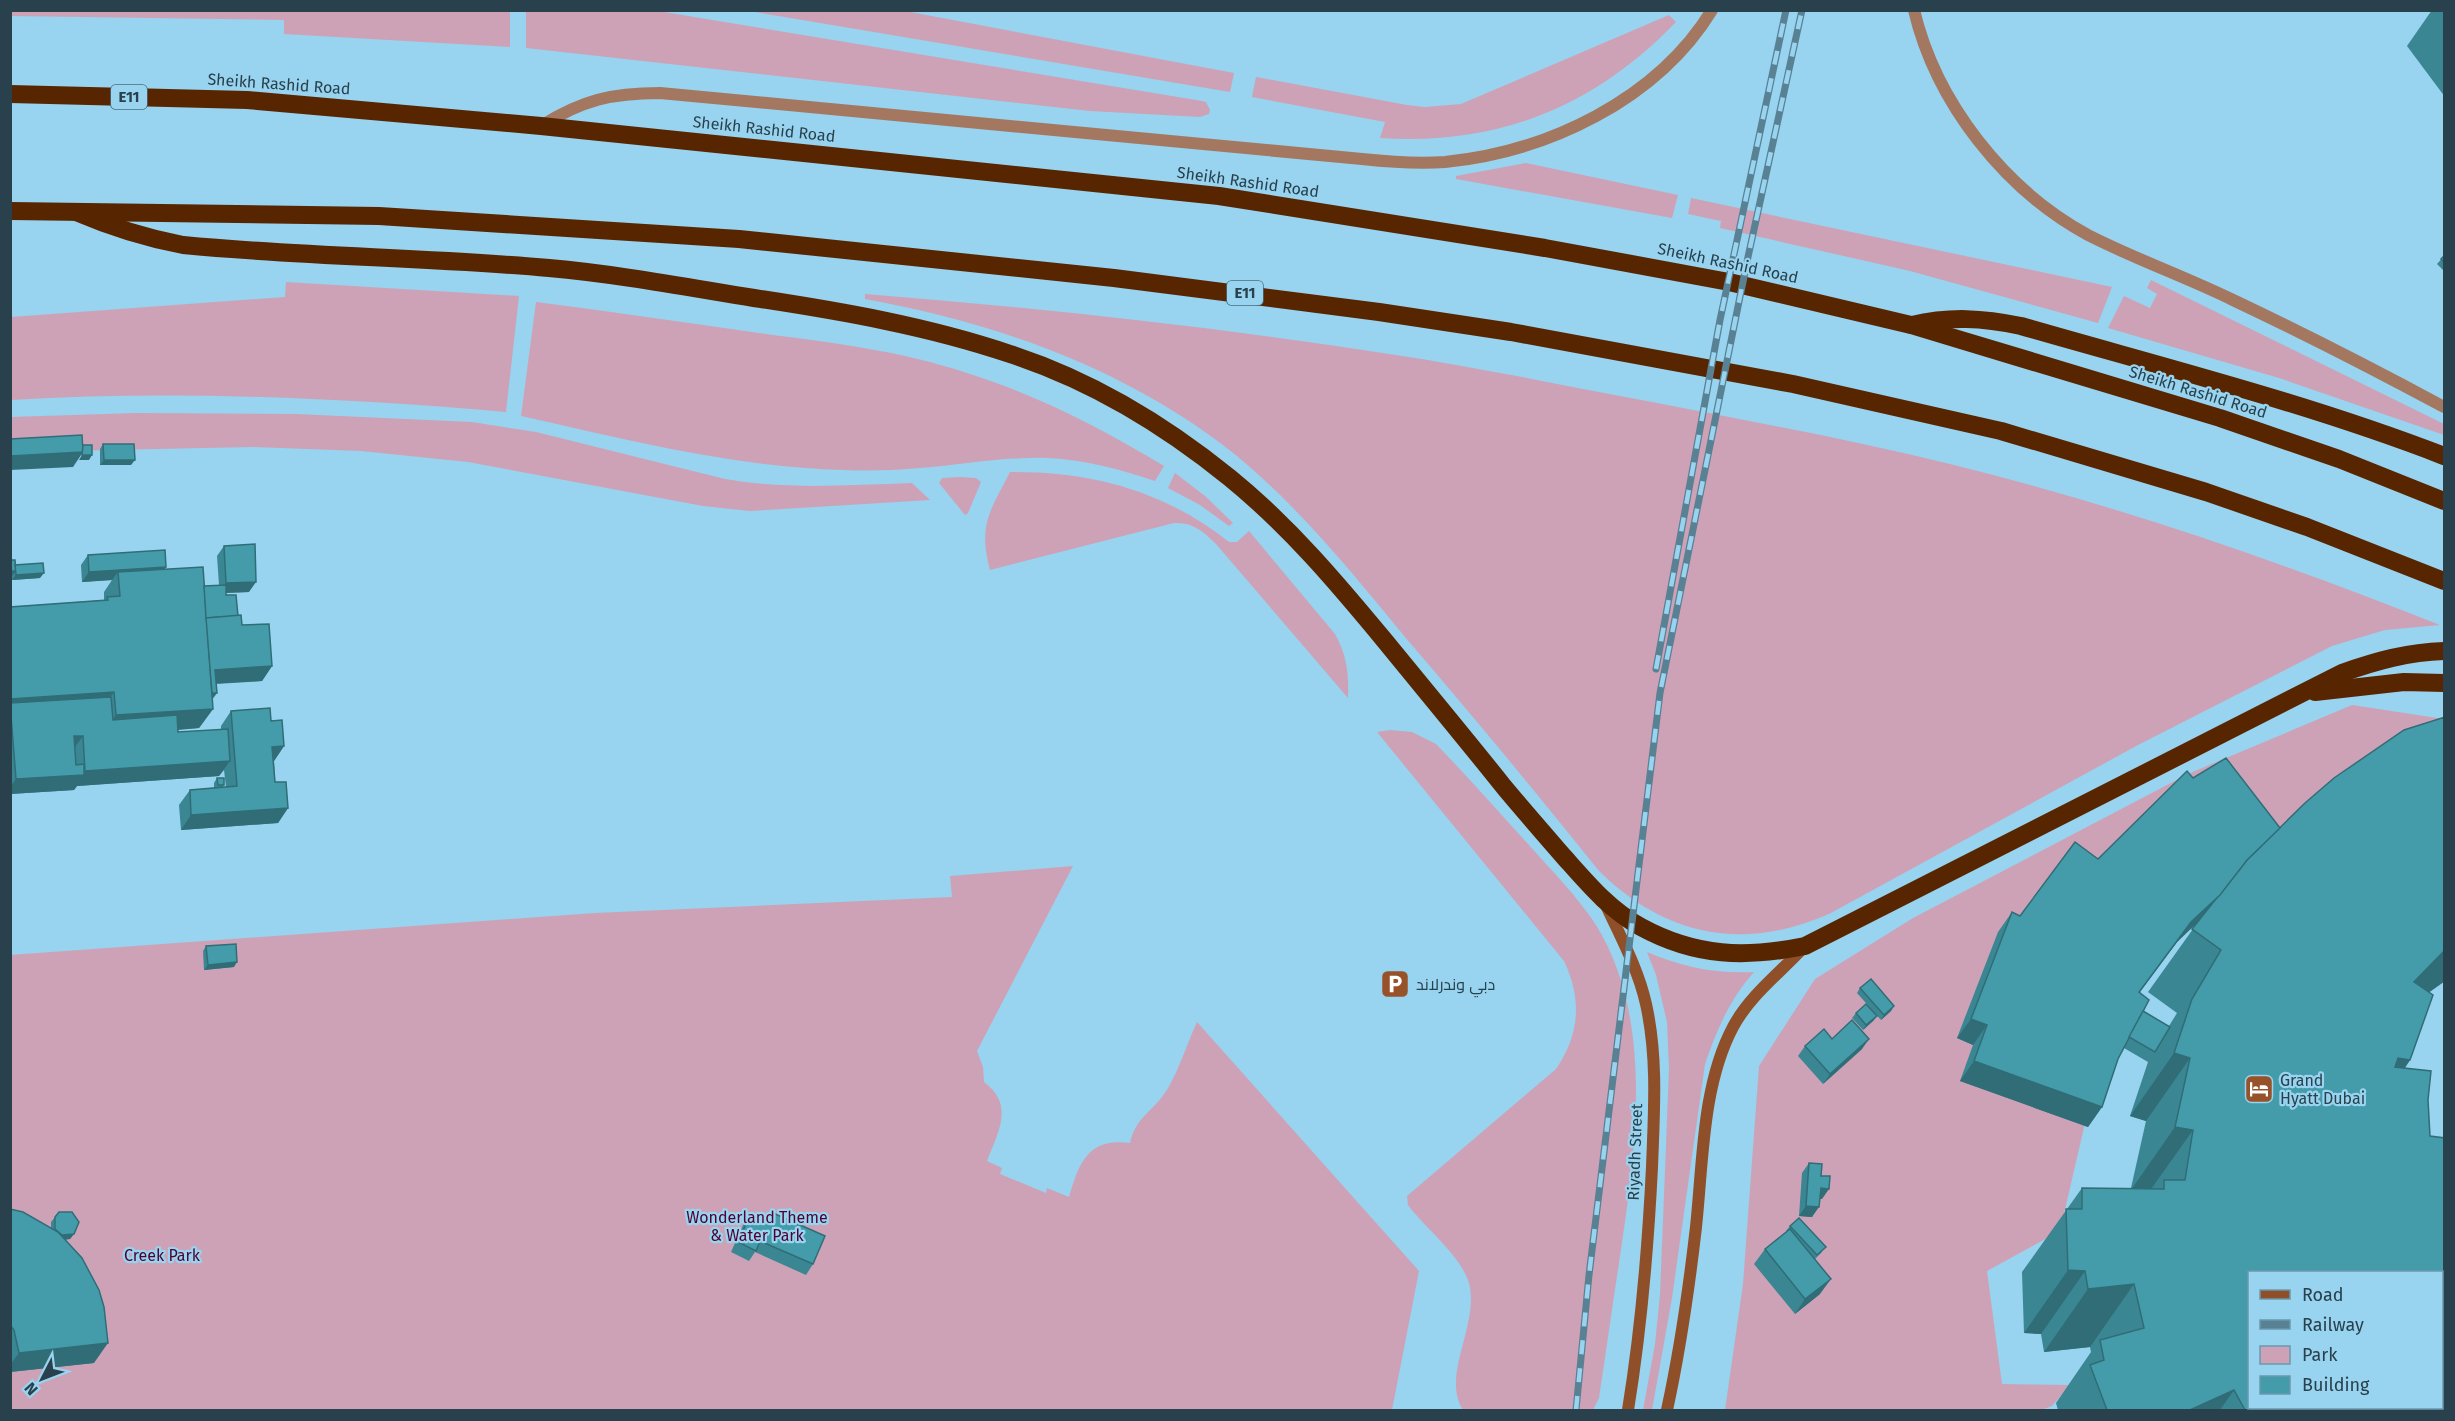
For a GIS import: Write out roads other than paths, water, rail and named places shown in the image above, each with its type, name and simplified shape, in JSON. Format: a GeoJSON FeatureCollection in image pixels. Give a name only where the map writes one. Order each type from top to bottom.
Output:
{"type":"FeatureCollection","features":[{"type":"Feature","properties":{"kind":"highway","name":"Sheikh Rashid Road"},"geometry":{"type":"LineString","coordinates":[[10,94],[247,100],[541,126],[1219,196],[1637,264],[1763,290],[1911,325],[2220,418],[2339,459],[2445,501]]}},
{"type":"Feature","properties":{"kind":"highway","name":"E11"},"geometry":{"type":"LineString","coordinates":[[10,211],[379,216],[739,239],[1114,278],[1390,314],[1511,333],[1793,384],[2001,431],[2104,460],[2217,496],[2307,527],[2445,581]]}},
{"type":"Feature","properties":{"kind":"highway"},"geometry":{"type":"LineString","coordinates":[[76,212],[111,227],[147,238],[183,245],[553,268],[819,308],[954,337],[1013,354],[1071,378],[1124,406],[1196,452],[1263,506],[1294,535],[1330,575],[1529,817],[1604,902],[1642,928],[1682,945],[1712,951],[1764,954],[1805,946],[2342,673],[2383,659],[2426,651],[2445,651]]}},
{"type":"Feature","properties":{"kind":"highway"},"geometry":{"type":"LineString","coordinates":[[1911,325],[1936,319],[1993,320],[2309,409],[2445,456]]}},
{"type":"Feature","properties":{"kind":"highway"},"geometry":{"type":"LineString","coordinates":[[2304,693],[2404,682],[2445,682]]}},
{"type":"Feature","properties":{"kind":"main road","name":"Riyadh Street"},"geometry":{"type":"LineString","coordinates":[[1604,902],[1635,969],[1646,1002],[1652,1036],[1654,1070],[1649,1228],[1628,1410]]}},
{"type":"Feature","properties":{"kind":"main road"},"geometry":{"type":"LineString","coordinates":[[1667,1410],[1694,1244],[1713,1078],[1734,1025],[1750,1002],[1805,946]]}},
{"type":"Feature","properties":{"kind":"street"},"geometry":{"type":"LineString","coordinates":[[541,126],[568,109],[597,98],[628,93],[660,93],[1403,163],[1444,162],[1484,156],[1524,146],[1562,132],[1599,114],[1633,92],[1665,66],[1696,33],[1712,10]]}},
{"type":"Feature","properties":{"kind":"street"},"geometry":{"type":"LineString","coordinates":[[1914,10],[1926,49],[1943,86],[1965,123],[1989,154],[2019,185],[2052,213],[2089,235],[2281,322],[2445,407]]}},
{"type":"Feature","properties":{"kind":"railway"},"geometry":{"type":"LineString","coordinates":[[1656,669],[1720,320],[1786,10]]}},
{"type":"Feature","properties":{"kind":"railway"},"geometry":{"type":"LineString","coordinates":[[1576,1410],[1589,1275],[1660,693],[1748,257],[1802,10]]}},
{"type":"Feature","properties":{"kind":"place","name":"دبي وندرلاند"},"geometry":{"type":"Point","coordinates":[1395,984]}},
{"type":"Feature","properties":{"kind":"place","name":"Grand Hyatt Dubai"},"geometry":{"type":"Point","coordinates":[2259,1089]}},
{"type":"Feature","properties":{"kind":"park label","name":"Wonderland Theme & Water Park"},"geometry":{"type":"Point","coordinates":[757,1226]}},
{"type":"Feature","properties":{"kind":"park label","name":"Creek Park"},"geometry":{"type":"Point","coordinates":[162,1255]}}]}
